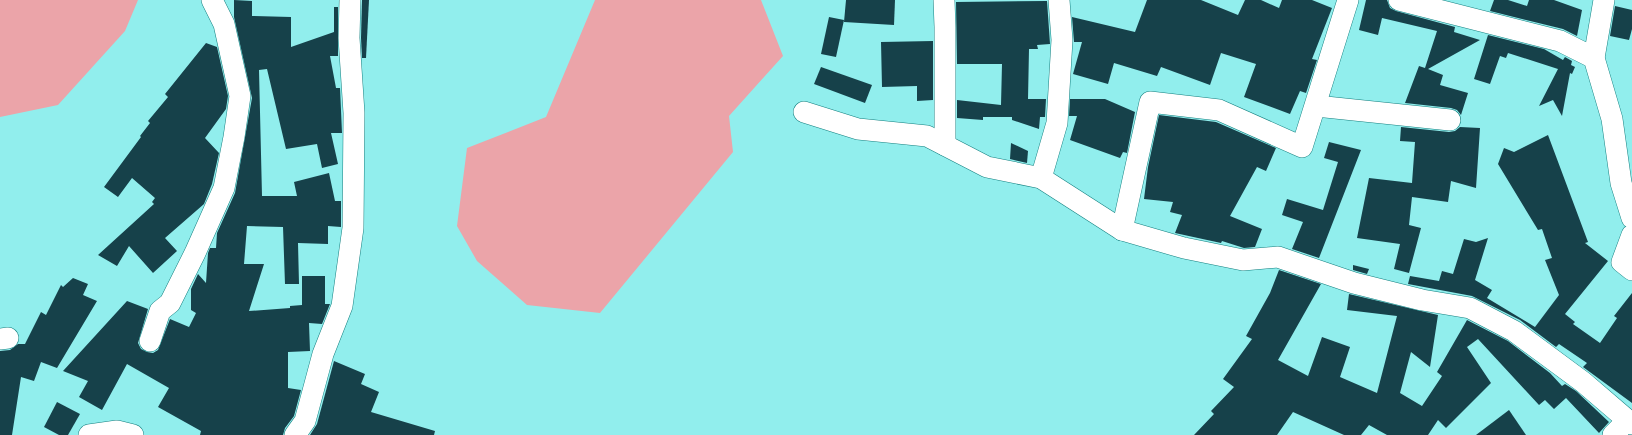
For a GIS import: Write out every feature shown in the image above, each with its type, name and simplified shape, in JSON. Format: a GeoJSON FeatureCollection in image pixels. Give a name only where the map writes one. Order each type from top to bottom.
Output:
{"type":"FeatureCollection","features":[{"type":"Feature","properties":{"kind":"street"},"geometry":{"type":"LineString","coordinates":[[150,341],[160,311],[170,303],[195,253],[224,188],[234,137],[240,96],[224,24],[212,0]]}},
{"type":"Feature","properties":{"kind":"street"},"geometry":{"type":"LineString","coordinates":[[295,435],[305,421],[323,354],[342,306],[353,228],[354,113],[349,38],[350,0]]}},
{"type":"Feature","properties":{"kind":"street"},"geometry":{"type":"LineString","coordinates":[[944,0],[945,145]]}},
{"type":"Feature","properties":{"kind":"street"},"geometry":{"type":"LineString","coordinates":[[1041,178],[1057,123],[1062,40],[1059,0]]}},
{"type":"Feature","properties":{"kind":"street"},"geometry":{"type":"LineString","coordinates":[[1122,230],[1150,102],[1219,110],[1302,147],[1348,0]]}},
{"type":"Feature","properties":{"kind":"street"},"geometry":{"type":"LineString","coordinates":[[1399,0],[1560,41],[1594,58]]}},
{"type":"Feature","properties":{"kind":"street"},"geometry":{"type":"LineString","coordinates":[[1604,0],[1594,58],[1612,119],[1622,183],[1632,218]]}},
{"type":"Feature","properties":{"kind":"street"},"geometry":{"type":"LineString","coordinates":[[1316,106],[1450,120]]}},
{"type":"Feature","properties":{"kind":"street"},"geometry":{"type":"LineString","coordinates":[[804,112],[858,129],[927,136],[987,167],[1041,178],[1122,230],[1184,248],[1243,260],[1278,257],[1354,283],[1422,300],[1470,308],[1514,331],[1583,382],[1624,427]]}},
{"type":"Feature","properties":{"kind":"street"},"geometry":{"type":"LineString","coordinates":[[1632,235],[1622,262],[1632,270]]}},
{"type":"Feature","properties":{"kind":"street"},"geometry":{"type":"LineString","coordinates":[[89,435],[117,431],[133,435]]}},
{"type":"Feature","properties":{"kind":"shaded area"},"geometry":{"type":"Polygon","coordinates":[[[0,0],[138,0],[125,31],[58,105],[0,117],[0,0]]]}},
{"type":"Feature","properties":{"kind":"shaded area"},"geometry":{"type":"Polygon","coordinates":[[[595,0],[761,0],[783,56],[729,116],[733,152],[600,313],[527,305],[477,261],[457,226],[467,148],[546,117],[595,0]]]}},
{"type":"Feature","properties":{"kind":"building"},"geometry":{"type":"Polygon","coordinates":[[[234,0],[252,1],[252,16],[291,17],[291,47],[334,32],[334,7],[338,7],[338,56],[330,56],[336,88],[340,88],[342,133],[331,133],[338,164],[322,168],[317,144],[286,149],[267,69],[259,70],[262,196],[297,196],[294,182],[329,173],[335,201],[341,201],[341,227],[328,226],[328,244],[298,243],[299,284],[285,284],[283,227],[247,226],[244,264],[264,264],[249,311],[290,308],[290,306],[302,305],[302,276],[325,276],[325,304],[330,304],[322,324],[309,323],[310,351],[288,352],[288,388],[301,390],[294,416],[285,428],[283,435],[200,435],[201,431],[158,407],[169,388],[127,364],[102,410],[79,397],[88,381],[63,371],[127,301],[148,309],[138,343],[141,349],[147,352],[153,353],[158,350],[170,319],[189,327],[196,313],[191,310],[191,289],[198,274],[206,283],[208,253],[210,248],[216,248],[217,233],[235,193],[252,98],[234,17],[234,0]]]}},
{"type":"Feature","properties":{"kind":"building"},"geometry":{"type":"Polygon","coordinates":[[[362,0],[369,0],[366,58],[362,58],[362,0]]]}},
{"type":"Feature","properties":{"kind":"building"},"geometry":{"type":"Polygon","coordinates":[[[846,0],[895,0],[894,25],[844,22],[846,0]]]}},
{"type":"Feature","properties":{"kind":"building"},"geometry":{"type":"Polygon","coordinates":[[[1147,0],[1201,0],[1238,15],[1245,0],[1261,0],[1279,8],[1282,0],[1312,0],[1332,8],[1312,59],[1317,60],[1306,93],[1300,91],[1290,114],[1244,97],[1256,64],[1221,53],[1210,85],[1161,67],[1157,76],[1114,63],[1108,84],[1073,74],[1082,42],[1074,42],[1072,17],[1135,32],[1147,0]]]}},
{"type":"Feature","properties":{"kind":"building"},"geometry":{"type":"Polygon","coordinates":[[[1366,0],[1387,0],[1390,8],[1396,11],[1455,27],[1454,32],[1480,40],[1428,69],[1443,75],[1440,85],[1468,93],[1461,115],[1457,110],[1451,108],[1405,103],[1419,66],[1425,68],[1437,31],[1382,18],[1378,35],[1359,30],[1366,0]]]}},
{"type":"Feature","properties":{"kind":"building"},"geometry":{"type":"Polygon","coordinates":[[[1494,0],[1508,0],[1527,6],[1529,0],[1554,0],[1582,10],[1577,36],[1563,29],[1490,11],[1494,0]]]}},
{"type":"Feature","properties":{"kind":"building"},"geometry":{"type":"Polygon","coordinates":[[[1047,1],[1050,44],[1037,45],[1038,49],[1029,49],[1028,99],[1046,99],[1045,117],[1040,117],[1039,129],[1012,120],[1012,117],[983,117],[983,120],[957,118],[957,100],[1001,105],[1002,64],[957,64],[956,2],[1047,1]]]}},
{"type":"Feature","properties":{"kind":"building"},"geometry":{"type":"Polygon","coordinates":[[[1615,6],[1632,10],[1632,29],[1629,40],[1610,36],[1615,6]]]}},
{"type":"Feature","properties":{"kind":"building"},"geometry":{"type":"Polygon","coordinates":[[[829,17],[844,20],[836,57],[821,54],[829,17]]]}},
{"type":"Feature","properties":{"kind":"building"},"geometry":{"type":"Polygon","coordinates":[[[1488,35],[1544,49],[1563,60],[1565,57],[1572,61],[1571,65],[1575,67],[1572,74],[1570,73],[1562,116],[1553,100],[1539,106],[1558,69],[1508,53],[1506,58],[1500,56],[1490,84],[1474,79],[1488,35]]]}},
{"type":"Feature","properties":{"kind":"building"},"geometry":{"type":"Polygon","coordinates":[[[933,41],[933,100],[917,101],[917,86],[882,87],[881,42],[933,41]]]}},
{"type":"Feature","properties":{"kind":"building"},"geometry":{"type":"Polygon","coordinates":[[[206,43],[217,47],[228,96],[226,109],[205,138],[219,153],[212,184],[204,204],[165,238],[177,251],[153,273],[129,246],[117,266],[98,255],[154,204],[152,202],[155,198],[132,178],[118,197],[104,187],[141,137],[140,136],[150,123],[148,121],[168,97],[165,94],[206,43]]]}},
{"type":"Feature","properties":{"kind":"building"},"geometry":{"type":"Polygon","coordinates":[[[821,67],[872,85],[865,103],[814,84],[821,67]]]}},
{"type":"Feature","properties":{"kind":"building"},"geometry":{"type":"Polygon","coordinates":[[[1070,99],[1105,99],[1135,112],[1127,153],[1123,152],[1120,158],[1070,140],[1077,116],[1069,116],[1070,99]]]}},
{"type":"Feature","properties":{"kind":"building"},"geometry":{"type":"Polygon","coordinates":[[[1159,115],[1216,122],[1276,148],[1266,171],[1257,167],[1230,216],[1262,229],[1255,247],[1244,248],[1222,241],[1221,243],[1175,233],[1182,215],[1170,212],[1173,202],[1144,199],[1148,167],[1159,115]]]}},
{"type":"Feature","properties":{"kind":"building"},"geometry":{"type":"Polygon","coordinates":[[[1401,127],[1449,132],[1455,131],[1460,127],[1480,128],[1476,188],[1451,181],[1448,202],[1412,197],[1409,225],[1421,228],[1409,273],[1394,269],[1400,244],[1357,238],[1369,178],[1412,183],[1415,142],[1400,141],[1401,127]]]}},
{"type":"Feature","properties":{"kind":"building"},"geometry":{"type":"Polygon","coordinates":[[[1548,135],[1588,242],[1585,243],[1608,261],[1565,314],[1575,322],[1573,324],[1600,343],[1617,318],[1614,316],[1632,293],[1632,403],[1583,367],[1587,363],[1559,344],[1556,347],[1520,320],[1472,296],[1408,284],[1410,276],[1439,281],[1442,271],[1453,274],[1464,239],[1476,242],[1488,238],[1475,280],[1492,290],[1487,298],[1535,327],[1559,295],[1545,260],[1552,258],[1542,229],[1538,230],[1498,164],[1504,148],[1514,152],[1548,135]]]}},
{"type":"Feature","properties":{"kind":"building"},"geometry":{"type":"Polygon","coordinates":[[[1329,142],[1361,150],[1319,258],[1292,249],[1303,222],[1282,215],[1287,199],[1323,210],[1338,162],[1324,158],[1329,142]]]}},
{"type":"Feature","properties":{"kind":"building"},"geometry":{"type":"Polygon","coordinates":[[[1011,143],[1028,151],[1027,163],[1010,159],[1011,143]]]}},
{"type":"Feature","properties":{"kind":"building"},"geometry":{"type":"Polygon","coordinates":[[[1353,265],[1369,269],[1367,274],[1353,270],[1353,265]]]}},
{"type":"Feature","properties":{"kind":"building"},"geometry":{"type":"Polygon","coordinates":[[[1279,270],[1321,284],[1278,360],[1308,376],[1322,337],[1350,347],[1340,377],[1377,393],[1397,316],[1347,310],[1349,294],[1438,315],[1430,367],[1411,352],[1400,393],[1422,406],[1442,376],[1437,372],[1467,320],[1508,341],[1550,373],[1562,386],[1565,384],[1576,391],[1609,422],[1599,433],[1566,398],[1554,409],[1545,400],[1539,405],[1478,339],[1467,347],[1491,383],[1446,428],[1438,420],[1428,435],[1387,435],[1369,425],[1361,435],[1344,435],[1293,412],[1277,435],[1194,435],[1214,414],[1211,411],[1234,387],[1223,379],[1252,339],[1246,336],[1270,293],[1279,270]]]}},
{"type":"Feature","properties":{"kind":"building"},"geometry":{"type":"Polygon","coordinates":[[[73,278],[88,284],[83,295],[97,301],[57,368],[41,362],[34,381],[21,377],[12,435],[0,435],[0,351],[10,350],[18,344],[25,344],[41,312],[46,315],[61,285],[63,287],[73,278]]]}},
{"type":"Feature","properties":{"kind":"building"},"geometry":{"type":"Polygon","coordinates":[[[334,361],[365,374],[361,384],[379,392],[371,412],[435,431],[434,435],[310,435],[317,424],[334,361]]]}},
{"type":"Feature","properties":{"kind":"building"},"geometry":{"type":"Polygon","coordinates":[[[57,402],[80,414],[68,435],[59,435],[44,427],[57,402]]]}},
{"type":"Feature","properties":{"kind":"building"},"geometry":{"type":"Polygon","coordinates":[[[1509,410],[1526,435],[1476,435],[1509,410]]]}}]}
